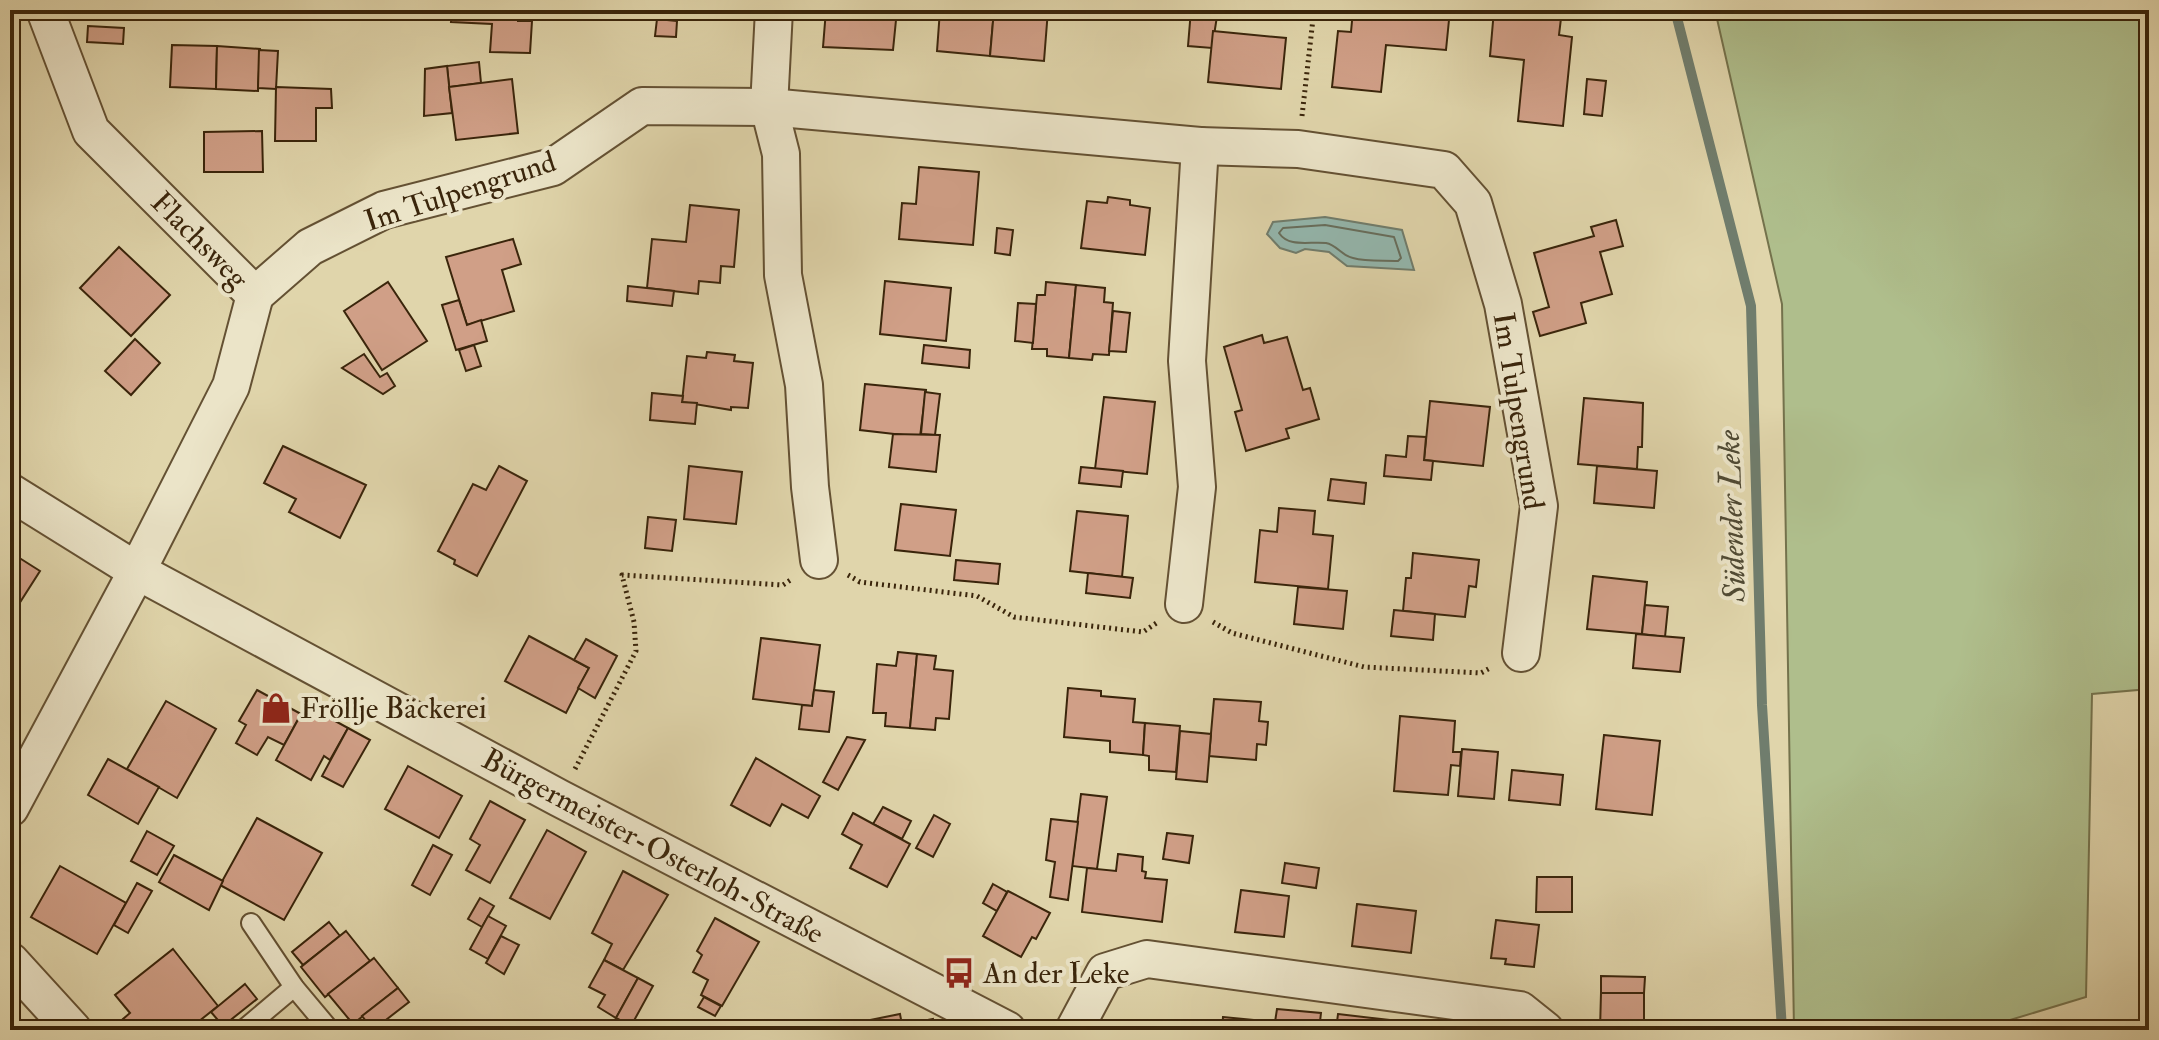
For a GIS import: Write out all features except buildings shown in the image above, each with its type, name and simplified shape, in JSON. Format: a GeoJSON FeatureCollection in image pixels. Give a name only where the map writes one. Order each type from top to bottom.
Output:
{"type":"FeatureCollection","features":[{"type":"Feature","properties":{"kind":"street","name":"Flachsweg"},"geometry":{"type":"LineString","coordinates":[[10,808],[137,571],[231,386],[255,295],[91,131],[45,10]]}},
{"type":"Feature","properties":{"kind":"street"},"geometry":{"type":"LineString","coordinates":[[774,10],[769,107],[781,154],[783,275],[804,385],[810,487],[819,560]]}},
{"type":"Feature","properties":{"kind":"street","name":"Im Tulpengrund"},"geometry":{"type":"LineString","coordinates":[[255,295],[310,247],[384,210],[553,167],[642,106],[769,107],[1200,146],[1298,149],[1444,170],[1473,203],[1503,304],[1539,506],[1521,653]]}},
{"type":"Feature","properties":{"kind":"street"},"geometry":{"type":"LineString","coordinates":[[1184,604],[1197,487],[1187,361],[1200,146]]}},
{"type":"Feature","properties":{"kind":"street","name":"Bürgermeister-Osterloh-Straße"},"geometry":{"type":"LineString","coordinates":[[10,492],[137,571],[559,798],[1007,1030]]}},
{"type":"Feature","properties":{"kind":"street"},"geometry":{"type":"LineString","coordinates":[[1074,1030],[1105,972],[1147,959],[1520,1010],[1545,1030]]}},
{"type":"Feature","properties":{"kind":"street"},"geometry":{"type":"LineString","coordinates":[[10,961],[73,1030]]}},
{"type":"Feature","properties":{"kind":"lane"},"geometry":{"type":"LineString","coordinates":[[251,923],[294,987],[330,1030]]}},
{"type":"Feature","properties":{"kind":"lane"},"geometry":{"type":"LineString","coordinates":[[243,1030],[294,987]]}},
{"type":"Feature","properties":{"kind":"path"},"geometry":{"type":"LineString","coordinates":[[1298,149],[1314,10]]}},
{"type":"Feature","properties":{"kind":"path"},"geometry":{"type":"LineString","coordinates":[[559,798],[636,651],[634,622],[622,575],[783,585],[819,560],[860,582],[977,596],[1014,617],[1143,632],[1184,604],[1232,633],[1364,667],[1481,673],[1521,653]]}},
{"type":"Feature","properties":{"kind":"green space"},"geometry":{"type":"Polygon","coordinates":[[[1715,10],[2149,10],[2149,689],[2092,694],[2086,997],[1977,1030],[1794,1030],[1782,304],[1715,10]]]}},
{"type":"Feature","properties":{"kind":"water"},"geometry":{"type":"Polygon","coordinates":[[[1325,217],[1402,230],[1414,270],[1347,266],[1329,252],[1305,249],[1296,253],[1280,248],[1267,234],[1273,222],[1325,217]]]}},
{"type":"Feature","properties":{"kind":"waterway","name":"Südender Leke"},"geometry":{"type":"LineString","coordinates":[[1675,10],[1751,306],[1762,705],[1782,1030]]}},
{"type":"Feature","properties":{"kind":"place","name":"Fröllje Bäckerei"},"geometry":{"type":"Point","coordinates":[276,708]}},
{"type":"Feature","properties":{"kind":"place","name":"An der Leke"},"geometry":{"type":"Point","coordinates":[959,973]}}]}
